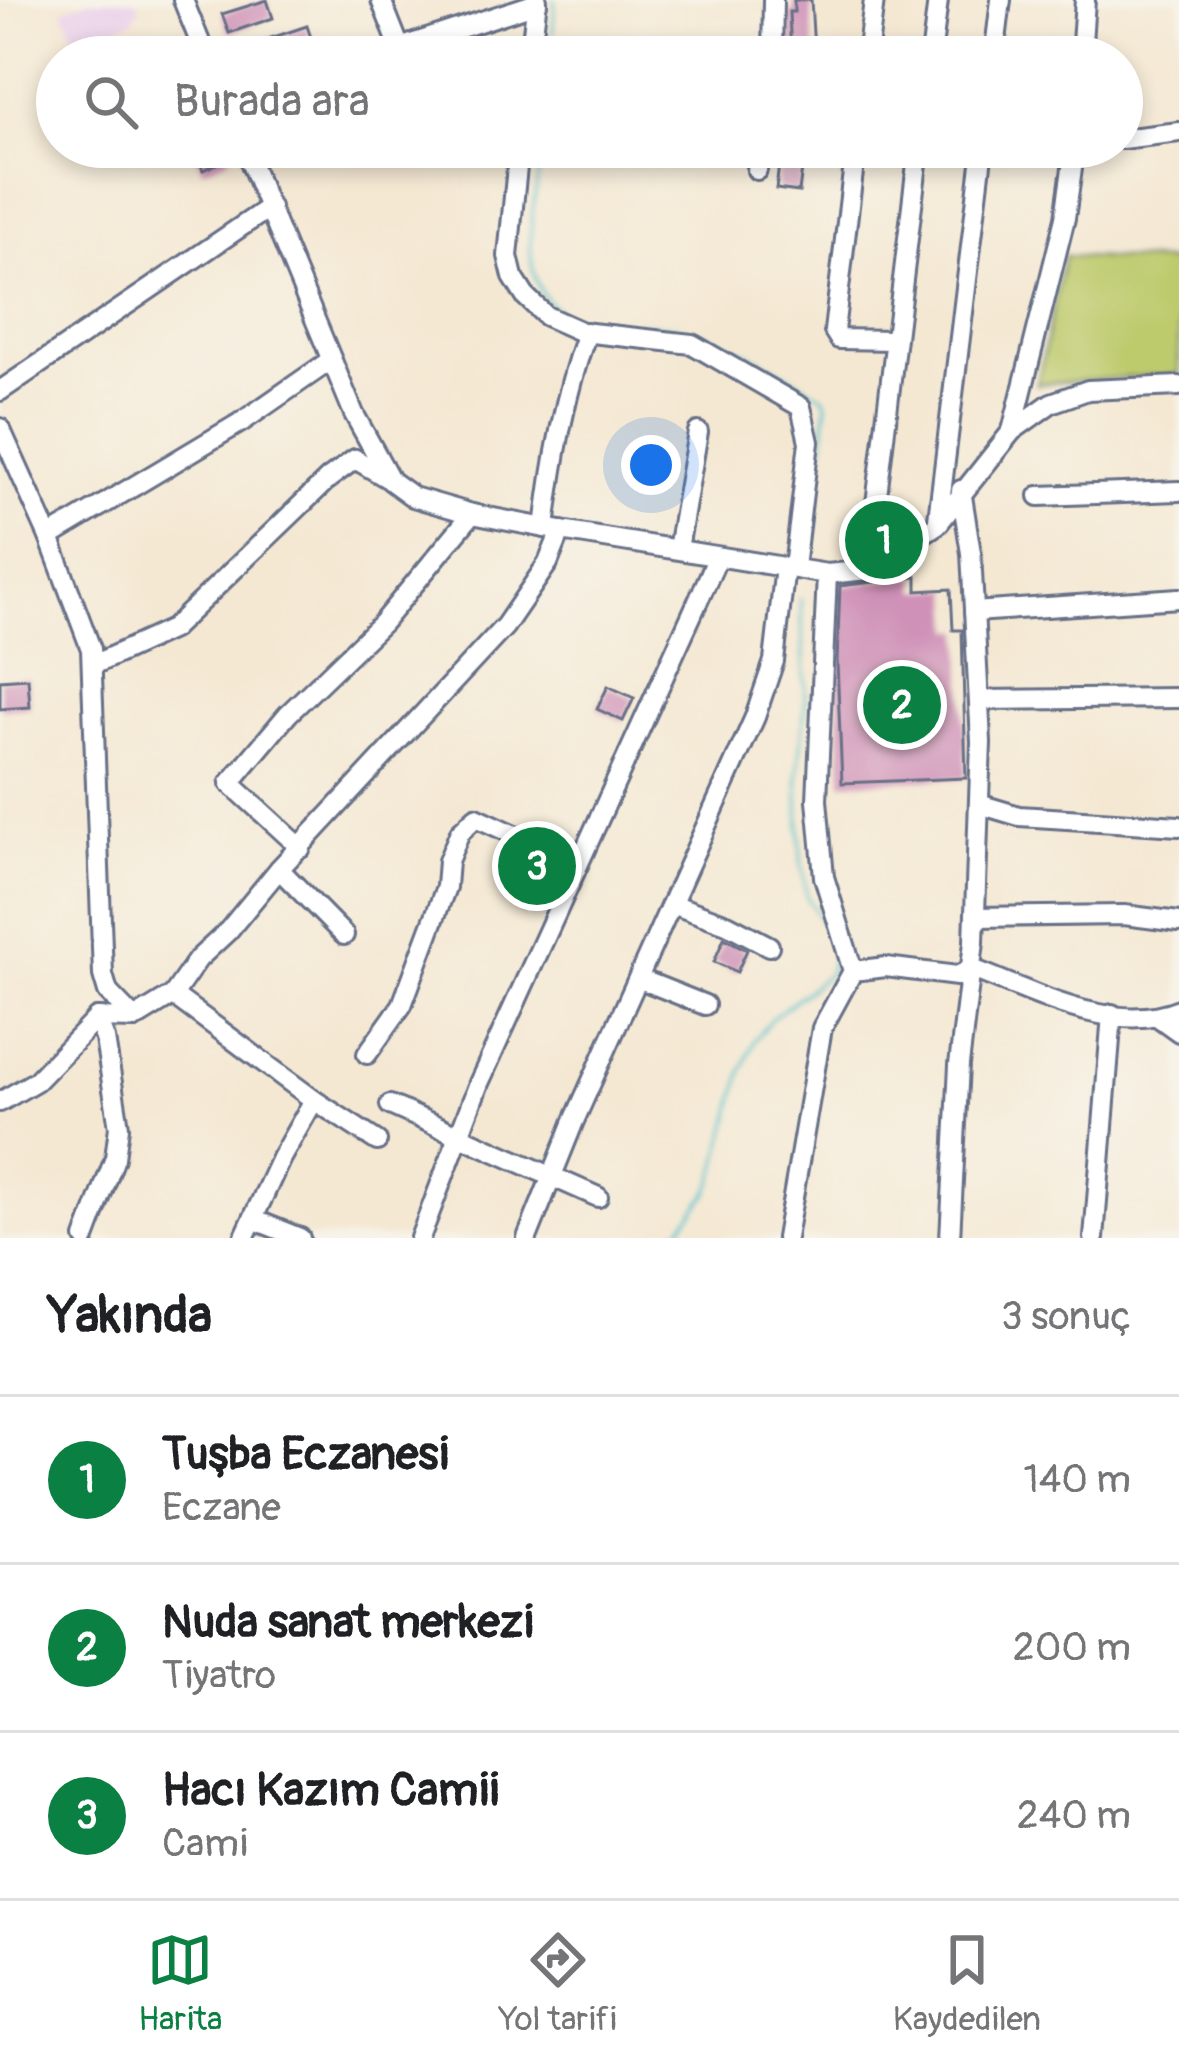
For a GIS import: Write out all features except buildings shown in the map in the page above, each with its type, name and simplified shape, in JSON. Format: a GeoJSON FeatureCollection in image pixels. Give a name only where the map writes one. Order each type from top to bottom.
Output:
{"type":"FeatureCollection","features":[{"type":"Feature","properties":{"kind":"street"},"geometry":{"type":"LineString","coordinates":[[183,0],[198,36]]}},
{"type":"Feature","properties":{"kind":"street"},"geometry":{"type":"LineString","coordinates":[[381,0],[396,36]]}},
{"type":"Feature","properties":{"kind":"street"},"geometry":{"type":"LineString","coordinates":[[772,36],[773,0]]}},
{"type":"Feature","properties":{"kind":"street"},"geometry":{"type":"LineString","coordinates":[[870,36],[874,0]]}},
{"type":"Feature","properties":{"kind":"street"},"geometry":{"type":"LineString","coordinates":[[934,36],[938,0]]}},
{"type":"Feature","properties":{"kind":"street"},"geometry":{"type":"LineString","coordinates":[[997,36],[1001,0]]}},
{"type":"Feature","properties":{"kind":"street"},"geometry":{"type":"LineString","coordinates":[[1082,36],[1084,0]]}},
{"type":"Feature","properties":{"kind":"street"},"geometry":{"type":"LineString","coordinates":[[433,36],[537,1],[533,36]]}},
{"type":"Feature","properties":{"kind":"street"},"geometry":{"type":"LineString","coordinates":[[1143,136],[1179,132]]}},
{"type":"Feature","properties":{"kind":"street"},"geometry":{"type":"LineString","coordinates":[[253,168],[354,414],[392,481]]}},
{"type":"Feature","properties":{"kind":"street"},"geometry":{"type":"LineString","coordinates":[[517,168],[508,256],[513,277],[525,296],[546,316],[586,332],[692,344],[801,406],[809,442],[774,661],[732,774],[527,1238]]}},
{"type":"Feature","properties":{"kind":"street"},"geometry":{"type":"LineString","coordinates":[[854,168],[834,332],[838,339],[893,340]]}},
{"type":"Feature","properties":{"kind":"street"},"geometry":{"type":"LineString","coordinates":[[868,570],[916,168]]}},
{"type":"Feature","properties":{"kind":"street"},"geometry":{"type":"LineString","coordinates":[[938,524],[980,168]]}},
{"type":"Feature","properties":{"kind":"street"},"geometry":{"type":"LineString","coordinates":[[1012,431],[1065,218],[1072,168]]}},
{"type":"Feature","properties":{"kind":"street"},"geometry":{"type":"LineString","coordinates":[[0,391],[271,207]]}},
{"type":"Feature","properties":{"kind":"street"},"geometry":{"type":"LineString","coordinates":[[0,1102],[36,1081],[97,1018],[134,1019],[173,995],[198,959],[505,626],[548,562],[555,443],[586,332]]}},
{"type":"Feature","properties":{"kind":"street"},"geometry":{"type":"LineString","coordinates":[[49,537],[243,422],[331,360]]}},
{"type":"Feature","properties":{"kind":"street"},"geometry":{"type":"LineString","coordinates":[[93,665],[154,639],[187,616],[328,479],[355,459],[413,497],[472,514],[827,574],[868,570],[938,524],[1012,431],[1051,404],[1088,390],[1179,386]]}},
{"type":"Feature","properties":{"kind":"street"},"geometry":{"type":"LineString","coordinates":[[0,428],[49,537],[93,665],[103,975],[108,992],[134,1019]]}},
{"type":"Feature","properties":{"kind":"street"},"geometry":{"type":"LineString","coordinates":[[678,549],[698,433]]}},
{"type":"Feature","properties":{"kind":"street"},"geometry":{"type":"LineString","coordinates":[[950,1238],[959,1065],[972,969],[979,804],[979,700],[962,490]]}},
{"type":"Feature","properties":{"kind":"street"},"geometry":{"type":"LineString","coordinates":[[1039,496],[1179,491]]}},
{"type":"Feature","properties":{"kind":"street"},"geometry":{"type":"LineString","coordinates":[[301,848],[230,783],[288,714],[382,623],[472,514]]}},
{"type":"Feature","properties":{"kind":"street"},"geometry":{"type":"LineString","coordinates":[[420,1238],[479,1083],[718,557]]}},
{"type":"Feature","properties":{"kind":"street"},"geometry":{"type":"LineString","coordinates":[[786,1238],[822,1028],[853,971],[824,877],[817,800],[827,574]]}},
{"type":"Feature","properties":{"kind":"street"},"geometry":{"type":"LineString","coordinates":[[974,612],[1179,598]]}},
{"type":"Feature","properties":{"kind":"street"},"geometry":{"type":"LineString","coordinates":[[979,700],[1179,698]]}},
{"type":"Feature","properties":{"kind":"street"},"geometry":{"type":"LineString","coordinates":[[979,804],[1019,816],[1179,826]]}},
{"type":"Feature","properties":{"kind":"street"},"geometry":{"type":"LineString","coordinates":[[367,1054],[402,1005],[446,887],[448,861],[460,832],[476,817],[578,864]]}},
{"type":"Feature","properties":{"kind":"street"},"geometry":{"type":"LineString","coordinates":[[279,869],[344,934]]}},
{"type":"Feature","properties":{"kind":"street"},"geometry":{"type":"LineString","coordinates":[[672,904],[769,946]]}},
{"type":"Feature","properties":{"kind":"street"},"geometry":{"type":"LineString","coordinates":[[975,917],[1124,916],[1179,922]]}},
{"type":"Feature","properties":{"kind":"street"},"geometry":{"type":"LineString","coordinates":[[853,971],[886,967],[957,976],[972,969],[1059,1003],[1112,1014],[1158,1017],[1179,1009]]}},
{"type":"Feature","properties":{"kind":"street"},"geometry":{"type":"LineString","coordinates":[[640,979],[705,1005]]}},
{"type":"Feature","properties":{"kind":"street"},"geometry":{"type":"LineString","coordinates":[[173,995],[376,1141]]}},
{"type":"Feature","properties":{"kind":"street"},"geometry":{"type":"LineString","coordinates":[[1094,1238],[1112,1014]]}},
{"type":"Feature","properties":{"kind":"street"},"geometry":{"type":"LineString","coordinates":[[1158,1017],[1179,1032]]}},
{"type":"Feature","properties":{"kind":"street"},"geometry":{"type":"LineString","coordinates":[[85,1238],[115,1158],[119,1127],[97,1018]]}},
{"type":"Feature","properties":{"kind":"street"},"geometry":{"type":"LineString","coordinates":[[244,1238],[314,1100]]}},
{"type":"Feature","properties":{"kind":"street"},"geometry":{"type":"LineString","coordinates":[[390,1106],[598,1196]]}},
{"type":"Feature","properties":{"kind":"street"},"geometry":{"type":"LineString","coordinates":[[255,1220],[300,1238]]}},
{"type":"Feature","properties":{"kind":"shaded area"},"geometry":{"type":"Polygon","coordinates":[[[89,0],[136,0],[140,10],[134,13],[136,19],[94,36],[74,36],[63,10],[89,0]]]}},
{"type":"Feature","properties":{"kind":"green space"},"geometry":{"type":"Polygon","coordinates":[[[1064,256],[1179,262],[1179,374],[1037,384],[1064,256]]]}},
{"type":"Feature","properties":{"kind":"waterway"},"geometry":{"type":"LineString","coordinates":[[552,36],[555,0]]}},
{"type":"Feature","properties":{"kind":"waterway"},"geometry":{"type":"LineString","coordinates":[[540,168],[532,220],[533,270],[541,292],[556,309],[579,320],[700,333],[755,357],[823,396],[827,404],[814,544]]}},
{"type":"Feature","properties":{"kind":"waterway"},"geometry":{"type":"LineString","coordinates":[[672,1238],[714,1180],[755,1039],[771,1019],[829,973],[833,955],[830,937],[807,897],[801,860],[798,773],[806,698],[801,599]]}},
{"type":"Feature","properties":{"kind":"place","name":"Tuşba Eczanesi"},"geometry":{"type":"Point","coordinates":[884,540]}},
{"type":"Feature","properties":{"kind":"place","name":"Nuda sanat merkezi"},"geometry":{"type":"Point","coordinates":[902,705]}},
{"type":"Feature","properties":{"kind":"place","name":"Hacı Kazım Camii"},"geometry":{"type":"Point","coordinates":[537,866]}}]}
